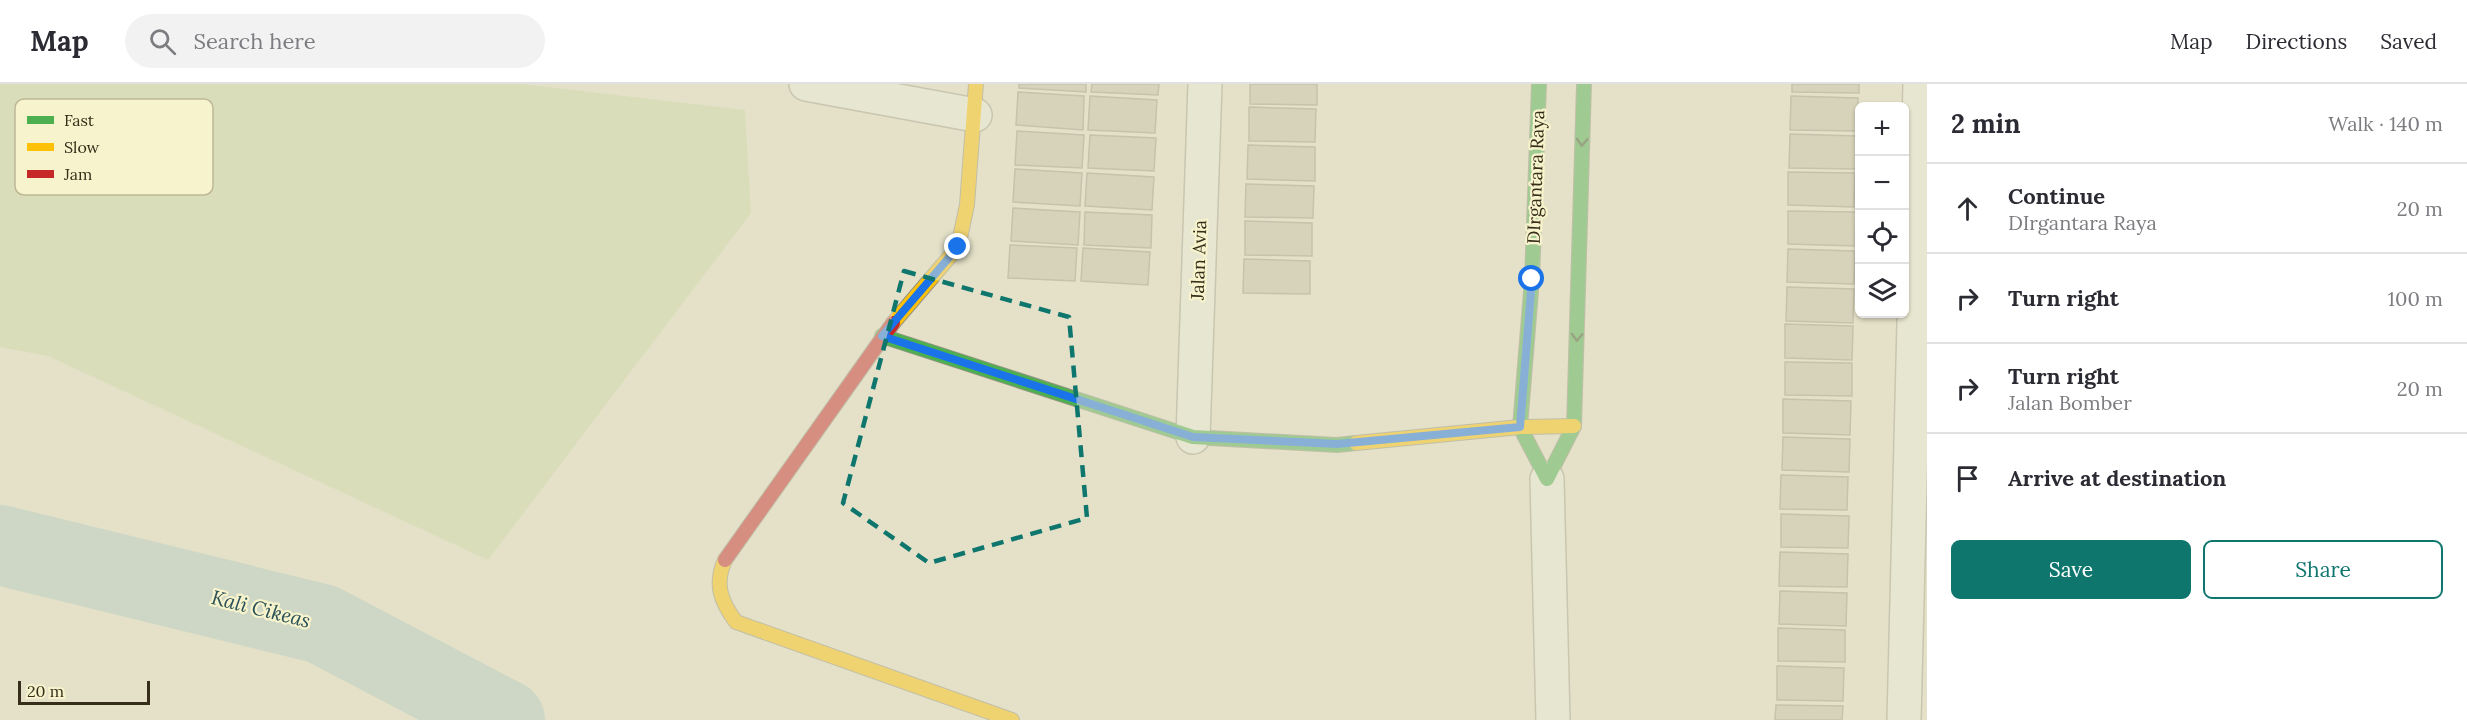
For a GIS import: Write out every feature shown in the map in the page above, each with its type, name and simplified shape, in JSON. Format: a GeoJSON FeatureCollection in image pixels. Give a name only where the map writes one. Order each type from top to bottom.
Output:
{"type":"FeatureCollection","features":[{"type":"Feature","properties":{"kind":"street"},"geometry":{"type":"LineString","coordinates":[[806,84],[975,100],[967,205],[958,247],[882,336],[722,564],[719,587],[722,604],[736,622],[1012,720]]}},
{"type":"Feature","properties":{"kind":"street","name":"Jalan Avia"},"geometry":{"type":"LineString","coordinates":[[1193,437],[1205,84]]}},
{"type":"Feature","properties":{"kind":"street","name":"DIrgantara Raya"},"geometry":{"type":"LineString","coordinates":[[1520,427],[1532,279],[1539,84]]}},
{"type":"Feature","properties":{"kind":"street"},"geometry":{"type":"LineString","coordinates":[[1547,479],[1574,426],[1584,84]]}},
{"type":"Feature","properties":{"kind":"street"},"geometry":{"type":"LineString","coordinates":[[1904,720],[1920,338],[1922,88]]}},
{"type":"Feature","properties":{"kind":"street"},"geometry":{"type":"LineString","coordinates":[[882,336],[1193,437],[1337,444],[1520,427],[1574,426]]}},
{"type":"Feature","properties":{"kind":"street"},"geometry":{"type":"LineString","coordinates":[[1520,427],[1547,479],[1553,720]]}},
{"type":"Feature","properties":{"kind":"highlighted area"},"geometry":{"type":"Polygon","coordinates":[[[904,271],[1069,317],[1087,518],[929,563],[843,503],[904,271]]]}},
{"type":"Feature","properties":{"kind":"green space"},"geometry":{"type":"Polygon","coordinates":[[[0,84],[522,84],[745,110],[751,213],[488,560],[48,356],[0,347],[0,84]]]}},
{"type":"Feature","properties":{"kind":"building"},"geometry":{"type":"Polygon","coordinates":[[[1019,84],[1086,84],[1086,92],[1019,88],[1019,84]]]}},
{"type":"Feature","properties":{"kind":"building"},"geometry":{"type":"Polygon","coordinates":[[[1092,84],[1159,84],[1158,95],[1091,92],[1092,84]]]}},
{"type":"Feature","properties":{"kind":"building"},"geometry":{"type":"Polygon","coordinates":[[[1250,84],[1317,84],[1317,105],[1250,104],[1250,84]]]}},
{"type":"Feature","properties":{"kind":"building"},"geometry":{"type":"Polygon","coordinates":[[[1792,84],[1859,84],[1859,93],[1792,92],[1792,84]]]}},
{"type":"Feature","properties":{"kind":"building"},"geometry":{"type":"Polygon","coordinates":[[[1018,92],[1084,96],[1083,130],[1016,125],[1018,92]]]}},
{"type":"Feature","properties":{"kind":"building"},"geometry":{"type":"Polygon","coordinates":[[[1090,96],[1157,100],[1155,133],[1088,130],[1090,96]]]}},
{"type":"Feature","properties":{"kind":"building"},"geometry":{"type":"Polygon","coordinates":[[[1791,96],[1858,98],[1858,102],[1855,102],[1855,131],[1790,130],[1791,96]]]}},
{"type":"Feature","properties":{"kind":"building"},"geometry":{"type":"Polygon","coordinates":[[[1249,107],[1316,109],[1315,142],[1249,141],[1249,107]]]}},
{"type":"Feature","properties":{"kind":"building"},"geometry":{"type":"Polygon","coordinates":[[[1017,131],[1084,135],[1082,168],[1015,165],[1017,131]]]}},
{"type":"Feature","properties":{"kind":"building"},"geometry":{"type":"Polygon","coordinates":[[[1790,134],[1855,136],[1855,169],[1789,168],[1790,134]]]}},
{"type":"Feature","properties":{"kind":"building"},"geometry":{"type":"Polygon","coordinates":[[[1090,135],[1156,138],[1154,171],[1088,168],[1090,135]]]}},
{"type":"Feature","properties":{"kind":"building"},"geometry":{"type":"Polygon","coordinates":[[[1248,145],[1315,147],[1315,181],[1247,179],[1248,145]]]}},
{"type":"Feature","properties":{"kind":"building"},"geometry":{"type":"Polygon","coordinates":[[[1015,169],[1082,173],[1080,206],[1013,202],[1015,169]]]}},
{"type":"Feature","properties":{"kind":"building"},"geometry":{"type":"Polygon","coordinates":[[[1788,172],[1855,173],[1854,207],[1788,205],[1788,172]]]}},
{"type":"Feature","properties":{"kind":"building"},"geometry":{"type":"Polygon","coordinates":[[[1087,173],[1154,177],[1152,210],[1085,206],[1087,173]]]}},
{"type":"Feature","properties":{"kind":"building"},"geometry":{"type":"Polygon","coordinates":[[[1246,184],[1314,186],[1313,218],[1245,217],[1246,184]]]}},
{"type":"Feature","properties":{"kind":"building"},"geometry":{"type":"Polygon","coordinates":[[[1013,208],[1080,212],[1078,245],[1011,241],[1013,208]]]}},
{"type":"Feature","properties":{"kind":"building"},"geometry":{"type":"Polygon","coordinates":[[[1788,211],[1855,212],[1855,246],[1788,244],[1788,211]]]}},
{"type":"Feature","properties":{"kind":"building"},"geometry":{"type":"Polygon","coordinates":[[[1085,212],[1152,215],[1151,248],[1084,245],[1085,212]]]}},
{"type":"Feature","properties":{"kind":"building"},"geometry":{"type":"Polygon","coordinates":[[[1245,221],[1312,223],[1312,256],[1245,255],[1245,221]]]}},
{"type":"Feature","properties":{"kind":"building"},"geometry":{"type":"Polygon","coordinates":[[[1010,245],[1077,248],[1075,281],[1008,278],[1010,245]]]}},
{"type":"Feature","properties":{"kind":"building"},"geometry":{"type":"Polygon","coordinates":[[[1083,248],[1150,252],[1148,285],[1081,281],[1083,248]]]}},
{"type":"Feature","properties":{"kind":"building"},"geometry":{"type":"Polygon","coordinates":[[[1788,249],[1855,251],[1854,284],[1787,282],[1788,249]]]}},
{"type":"Feature","properties":{"kind":"building"},"geometry":{"type":"Polygon","coordinates":[[[1244,259],[1310,261],[1310,294],[1243,293],[1244,259]]]}},
{"type":"Feature","properties":{"kind":"building"},"geometry":{"type":"Polygon","coordinates":[[[1787,287],[1854,289],[1853,323],[1786,321],[1787,287]]]}},
{"type":"Feature","properties":{"kind":"building"},"geometry":{"type":"Polygon","coordinates":[[[1785,324],[1853,326],[1852,360],[1785,358],[1785,324]]]}},
{"type":"Feature","properties":{"kind":"building"},"geometry":{"type":"Polygon","coordinates":[[[1785,362],[1852,363],[1852,396],[1785,395],[1785,362]]]}},
{"type":"Feature","properties":{"kind":"building"},"geometry":{"type":"Polygon","coordinates":[[[1783,399],[1851,401],[1850,435],[1783,433],[1783,399]]]}},
{"type":"Feature","properties":{"kind":"building"},"geometry":{"type":"Polygon","coordinates":[[[1783,437],[1850,439],[1849,472],[1782,470],[1783,437]]]}},
{"type":"Feature","properties":{"kind":"building"},"geometry":{"type":"Polygon","coordinates":[[[1781,475],[1848,477],[1847,510],[1780,509],[1781,475]]]}},
{"type":"Feature","properties":{"kind":"building"},"geometry":{"type":"Polygon","coordinates":[[[1781,514],[1849,516],[1848,548],[1781,547],[1781,514]]]}},
{"type":"Feature","properties":{"kind":"building"},"geometry":{"type":"Polygon","coordinates":[[[1780,552],[1848,554],[1847,587],[1779,586],[1780,552]]]}},
{"type":"Feature","properties":{"kind":"building"},"geometry":{"type":"Polygon","coordinates":[[[1780,591],[1847,593],[1846,626],[1779,624],[1780,591]]]}},
{"type":"Feature","properties":{"kind":"building"},"geometry":{"type":"Polygon","coordinates":[[[1778,628],[1845,630],[1845,662],[1778,661],[1778,628]]]}},
{"type":"Feature","properties":{"kind":"building"},"geometry":{"type":"Polygon","coordinates":[[[1777,666],[1844,668],[1843,701],[1777,700],[1777,666]]]}},
{"type":"Feature","properties":{"kind":"building"},"geometry":{"type":"Polygon","coordinates":[[[1776,705],[1843,706],[1842,720],[1775,720],[1776,705]]]}},
{"type":"Feature","properties":{"kind":"waterway","name":"Kali Cikeas"},"geometry":{"type":"LineString","coordinates":[[0,545],[322,624],[505,720]]}},
{"type":"Feature","properties":{"kind":"traffic: fast"},"geometry":{"type":"LineString","coordinates":[[1539,84],[1532,279],[1520,427],[1547,479],[1574,426],[1584,84]]}},
{"type":"Feature","properties":{"kind":"traffic: fast"},"geometry":{"type":"LineString","coordinates":[[882,336],[1193,437],[1337,445],[1356,443]]}},
{"type":"Feature","properties":{"kind":"traffic: slow"},"geometry":{"type":"LineString","coordinates":[[893,323],[958,247],[967,205],[976,84]]}},
{"type":"Feature","properties":{"kind":"traffic: slow"},"geometry":{"type":"LineString","coordinates":[[1356,443],[1520,427],[1574,426]]}},
{"type":"Feature","properties":{"kind":"traffic: slow"},"geometry":{"type":"LineString","coordinates":[[725,560],[720,577],[721,592],[726,607],[736,622],[1012,720]]}},
{"type":"Feature","properties":{"kind":"traffic: jam"},"geometry":{"type":"LineString","coordinates":[[725,560],[893,323]]}},
{"type":"Feature","properties":{"kind":"route"},"geometry":{"type":"LineString","coordinates":[[958,247],[882,336],[1193,437],[1337,444],[1520,427],[1532,279]]}}]}
